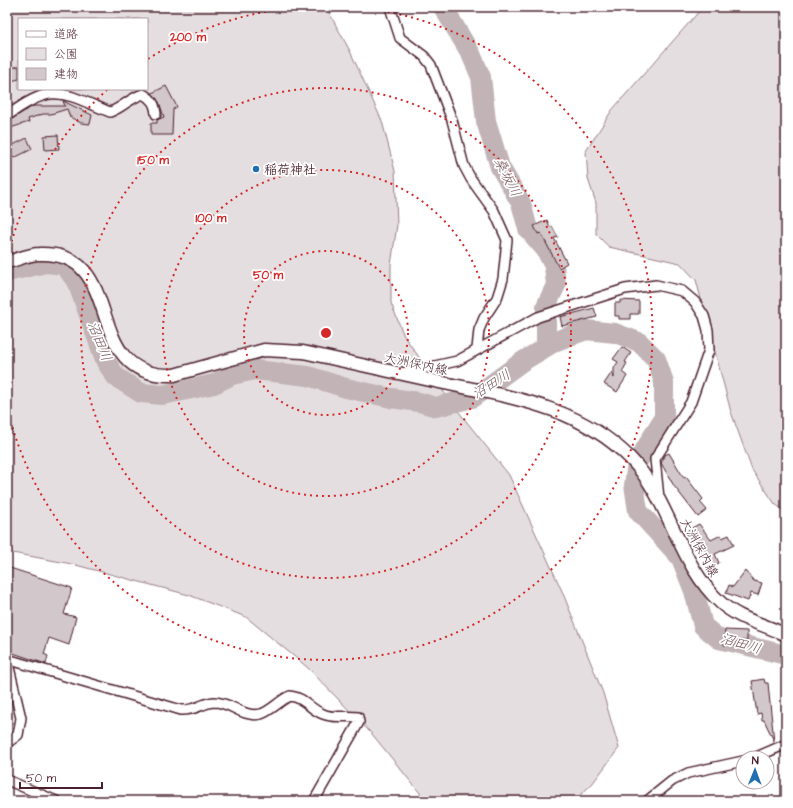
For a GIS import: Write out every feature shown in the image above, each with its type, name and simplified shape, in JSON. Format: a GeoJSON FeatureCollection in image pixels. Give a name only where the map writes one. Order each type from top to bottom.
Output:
{"type":"FeatureCollection","features":[{"type":"Feature","properties":{"kind":"main road","name":"大洲保内線"},"geometry":{"type":"LineString","coordinates":[[7,262],[38,254],[62,256],[76,262],[92,280],[118,349],[137,367],[149,372],[160,375],[174,375],[264,350],[303,352],[538,404],[585,422],[609,439],[631,459],[660,502],[691,563],[705,586],[722,603],[742,617],[786,635]]}},
{"type":"Feature","properties":{"kind":"street"},"geometry":{"type":"LineString","coordinates":[[390,7],[400,38],[424,56],[431,65],[452,120],[464,166],[471,179],[494,211],[507,240],[503,279],[497,298],[484,318],[479,330],[477,348]]}},
{"type":"Feature","properties":{"kind":"street"},"geometry":{"type":"LineString","coordinates":[[7,116],[30,100],[53,93],[91,103],[110,112],[118,109],[132,97],[143,94],[151,98],[156,114]]}},
{"type":"Feature","properties":{"kind":"street"},"geometry":{"type":"LineString","coordinates":[[400,374],[457,361],[477,348],[538,317],[625,289],[656,285],[682,291],[690,298],[704,316],[708,330],[709,350],[691,402],[655,459],[660,502]]}},
{"type":"Feature","properties":{"kind":"street"},"geometry":{"type":"LineString","coordinates":[[7,743],[18,735],[21,718],[7,659],[181,710],[190,710],[213,702],[232,707],[240,712],[262,714],[290,696],[298,697],[308,703],[316,711],[324,715],[358,717],[359,722],[351,739],[337,760],[314,801]]}},
{"type":"Feature","properties":{"kind":"street"},"geometry":{"type":"LineString","coordinates":[[772,750],[786,744]]}},
{"type":"Feature","properties":{"kind":"street"},"geometry":{"type":"LineString","coordinates":[[647,801],[667,784],[688,773],[735,763]]}},
{"type":"Feature","properties":{"kind":"street"},"geometry":{"type":"LineString","coordinates":[[7,780],[56,801]]}},
{"type":"Feature","properties":{"kind":"green space"},"geometry":{"type":"Polygon","coordinates":[[[7,7],[326,7],[350,51],[382,121],[395,171],[397,225],[391,265],[391,303],[404,336],[451,402],[509,475],[562,591],[603,693],[619,748],[592,784],[574,801],[422,801],[420,793],[372,734],[307,667],[246,617],[189,595],[72,564],[7,552],[7,7]]]}},
{"type":"Feature","properties":{"kind":"green space"},"geometry":{"type":"Polygon","coordinates":[[[703,7],[786,7],[786,512],[775,504],[752,470],[731,412],[696,280],[680,263],[609,247],[596,234],[596,203],[588,179],[586,151],[612,110],[703,7]]]}},
{"type":"Feature","properties":{"kind":"building"},"geometry":{"type":"Polygon","coordinates":[[[18,66],[18,79],[7,82],[7,69],[18,66]]]}},
{"type":"Feature","properties":{"kind":"building"},"geometry":{"type":"Polygon","coordinates":[[[166,86],[177,107],[173,109],[172,135],[151,135],[151,123],[157,123],[157,120],[164,117],[159,102],[152,93],[166,86]]]}},
{"type":"Feature","properties":{"kind":"building"},"geometry":{"type":"Polygon","coordinates":[[[63,101],[92,115],[90,124],[81,123],[70,117],[67,109],[28,119],[29,122],[7,129],[7,122],[33,106],[65,106],[63,101]]]}},
{"type":"Feature","properties":{"kind":"building"},"geometry":{"type":"Polygon","coordinates":[[[58,135],[59,149],[45,150],[44,136],[58,135]]]}},
{"type":"Feature","properties":{"kind":"building"},"geometry":{"type":"Polygon","coordinates":[[[27,138],[32,149],[14,158],[12,155],[9,156],[7,148],[27,138]]]}},
{"type":"Feature","properties":{"kind":"building"},"geometry":{"type":"Polygon","coordinates":[[[547,220],[550,227],[552,226],[558,237],[554,238],[567,263],[559,268],[541,233],[538,234],[534,226],[547,220]]]}},
{"type":"Feature","properties":{"kind":"building"},"geometry":{"type":"Polygon","coordinates":[[[620,300],[639,301],[639,314],[630,314],[630,319],[619,319],[619,316],[615,316],[615,303],[620,303],[620,300]]]}},
{"type":"Feature","properties":{"kind":"building"},"geometry":{"type":"Polygon","coordinates":[[[594,308],[597,317],[562,326],[560,317],[594,308]]]}},
{"type":"Feature","properties":{"kind":"building"},"geometry":{"type":"Polygon","coordinates":[[[622,347],[631,353],[625,362],[627,363],[622,372],[627,376],[617,392],[604,384],[612,372],[614,378],[614,368],[618,362],[613,359],[622,347]]]}},
{"type":"Feature","properties":{"kind":"building"},"geometry":{"type":"Polygon","coordinates":[[[669,453],[684,478],[686,477],[703,499],[700,502],[707,510],[698,517],[674,486],[661,463],[665,455],[669,453]]]}},
{"type":"Feature","properties":{"kind":"building"},"geometry":{"type":"Polygon","coordinates":[[[699,524],[711,540],[721,535],[722,538],[729,535],[734,545],[715,554],[719,563],[710,568],[700,549],[698,551],[688,530],[699,524]]]}},
{"type":"Feature","properties":{"kind":"building"},"geometry":{"type":"Polygon","coordinates":[[[7,567],[72,588],[64,614],[76,617],[69,645],[49,638],[44,654],[48,656],[46,664],[7,651],[7,567]]]}},
{"type":"Feature","properties":{"kind":"building"},"geometry":{"type":"Polygon","coordinates":[[[745,571],[754,581],[762,583],[758,595],[751,593],[748,601],[726,593],[729,585],[733,587],[745,571]]]}},
{"type":"Feature","properties":{"kind":"building"},"geometry":{"type":"Polygon","coordinates":[[[725,630],[747,631],[747,641],[736,640],[736,645],[724,645],[725,630]]]}},
{"type":"Feature","properties":{"kind":"building"},"geometry":{"type":"Polygon","coordinates":[[[764,679],[765,683],[768,683],[774,741],[764,720],[762,720],[761,713],[757,714],[752,681],[764,679]]]}},
{"type":"Feature","properties":{"kind":"waterway","name":"桑坂川"},"geometry":{"type":"LineString","coordinates":[[443,7],[471,54],[481,77],[486,121],[500,167],[521,203],[528,229],[546,250],[554,266],[556,285],[546,306],[546,347]]}},
{"type":"Feature","properties":{"kind":"waterway","name":"沼田川"},"geometry":{"type":"LineString","coordinates":[[7,272],[46,263],[64,265],[77,282],[106,362],[116,377],[141,393],[162,395],[187,390],[214,384],[232,375],[255,370],[308,376],[346,388],[391,398],[419,402],[436,407],[472,398],[523,361],[556,341],[586,330],[615,333],[639,342],[656,359],[664,382],[664,417],[637,463],[634,485],[638,511],[681,558],[694,591],[703,626],[719,639],[786,655]]}},
{"type":"Feature","properties":{"kind":"place","name":"稲荷神社"},"geometry":{"type":"Point","coordinates":[256,169]}}]}
